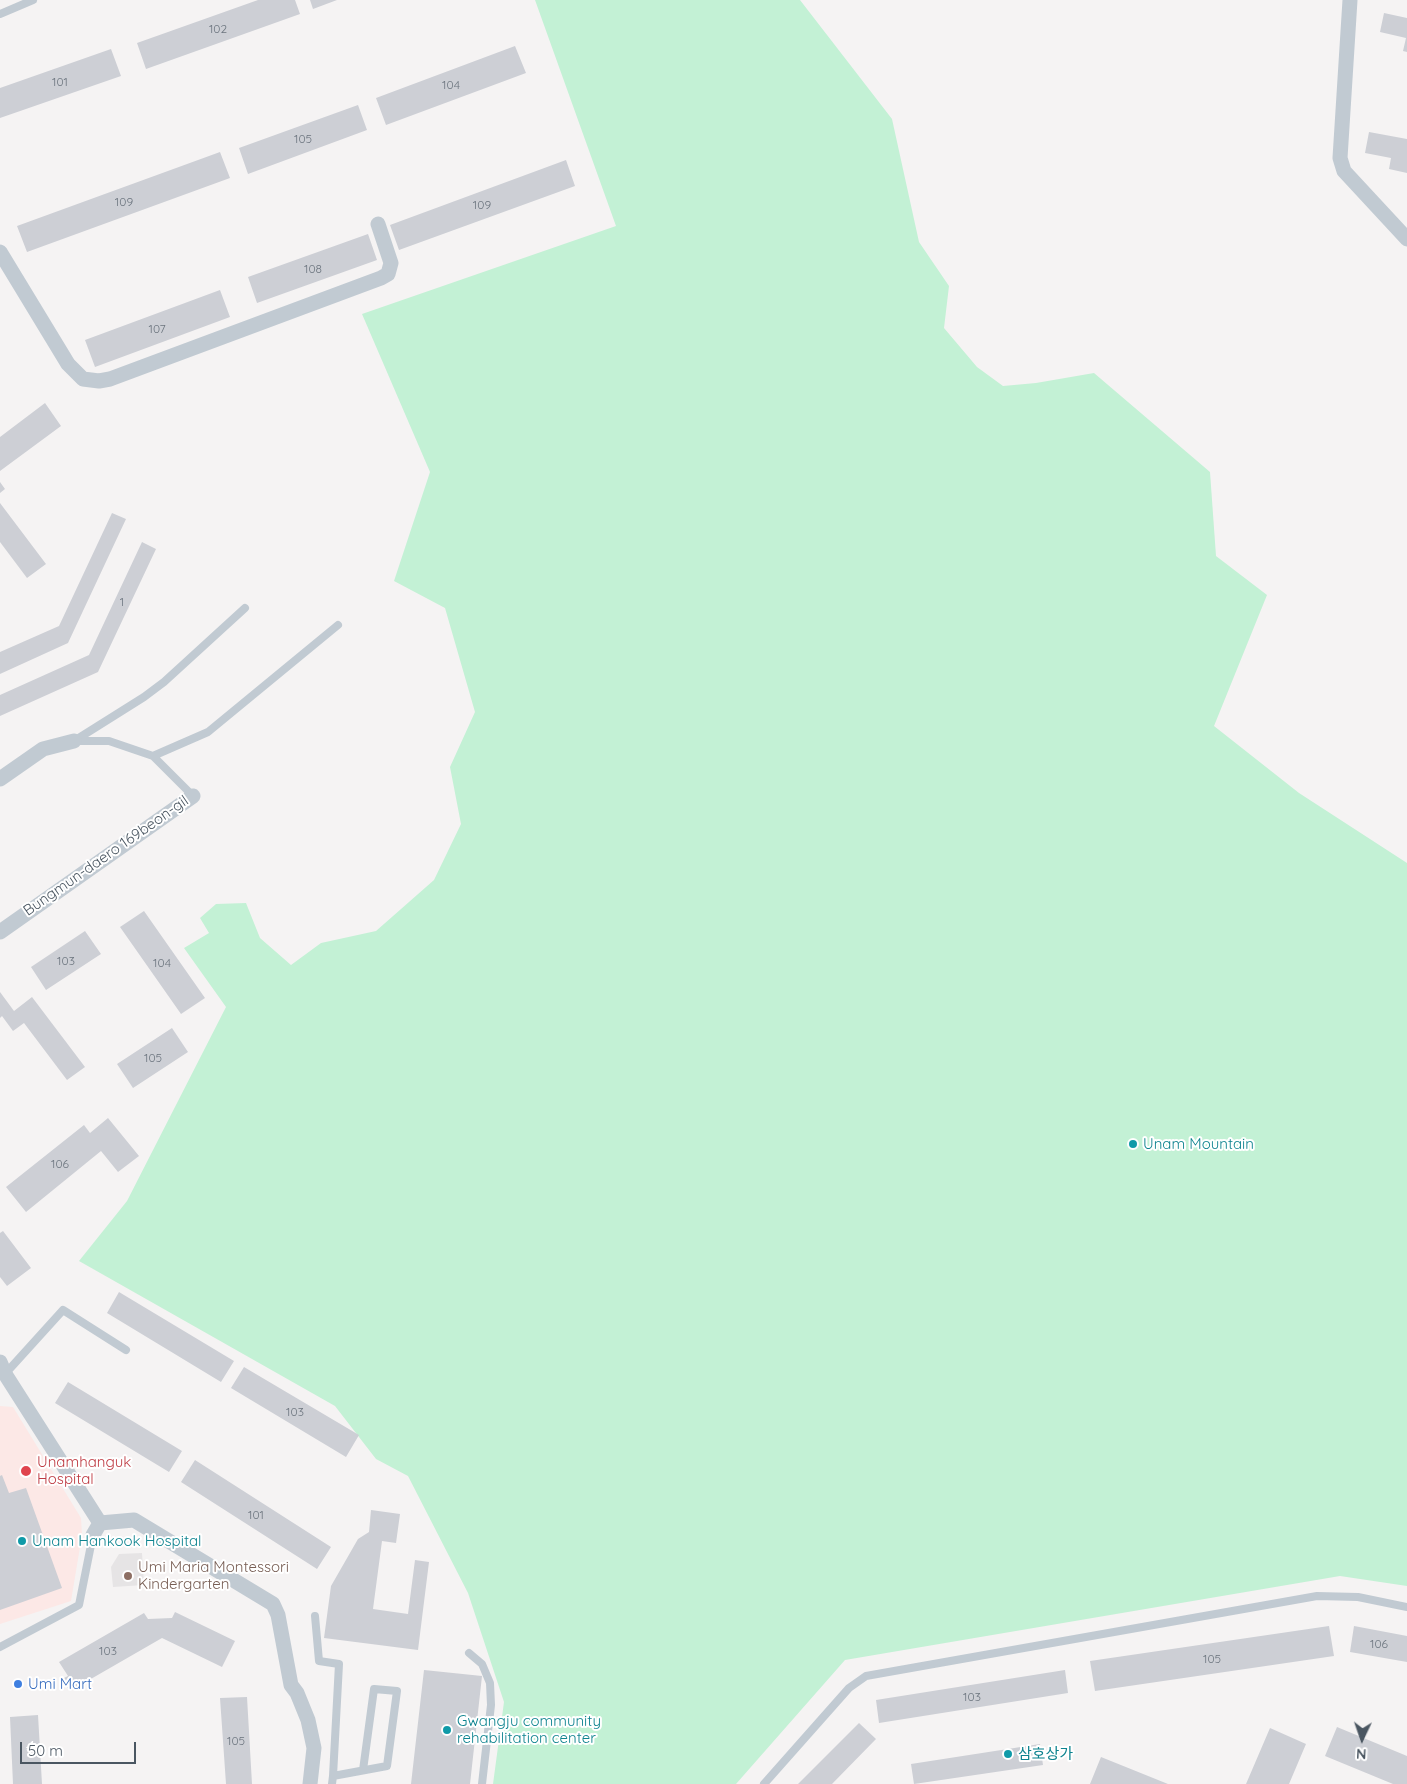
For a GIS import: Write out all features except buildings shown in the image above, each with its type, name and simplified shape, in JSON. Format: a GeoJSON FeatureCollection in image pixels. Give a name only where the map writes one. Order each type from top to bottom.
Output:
{"type":"FeatureCollection","features":[{"type":"Feature","properties":{"kind":"street"},"geometry":{"type":"LineString","coordinates":[[1350,0],[1340,158],[1344,171],[1407,239]]}},
{"type":"Feature","properties":{"kind":"street"},"geometry":{"type":"LineString","coordinates":[[0,252],[68,364],[83,379],[99,381],[119,376],[381,278],[388,274],[391,263],[378,224]]}},
{"type":"Feature","properties":{"kind":"street"},"geometry":{"type":"LineString","coordinates":[[0,779],[43,749],[74,741]]}},
{"type":"Feature","properties":{"kind":"street","name":"Bungmun-daero 169beon-gil"},"geometry":{"type":"LineString","coordinates":[[0,932],[193,796]]}},
{"type":"Feature","properties":{"kind":"street"},"geometry":{"type":"LineString","coordinates":[[2,1372],[97,1529],[134,1520],[273,1604],[278,1615],[291,1685],[297,1693],[308,1720],[312,1738],[314,1748],[310,1784]]}},
{"type":"Feature","properties":{"kind":"lane"},"geometry":{"type":"LineString","coordinates":[[0,14],[34,0]]}},
{"type":"Feature","properties":{"kind":"lane"},"geometry":{"type":"LineString","coordinates":[[74,741],[144,697],[164,682],[244,608]]}},
{"type":"Feature","properties":{"kind":"lane"},"geometry":{"type":"LineString","coordinates":[[153,756],[208,732],[338,625]]}},
{"type":"Feature","properties":{"kind":"lane","name":"Bungmun-daero 169beon-gil"},"geometry":{"type":"LineString","coordinates":[[74,741],[108,741],[153,756],[193,796]]}},
{"type":"Feature","properties":{"kind":"lane"},"geometry":{"type":"LineString","coordinates":[[2,1372],[63,1310],[126,1350]]}},
{"type":"Feature","properties":{"kind":"lane"},"geometry":{"type":"LineString","coordinates":[[0,1647],[79,1605],[97,1529]]}},
{"type":"Feature","properties":{"kind":"lane"},"geometry":{"type":"LineString","coordinates":[[764,1784],[848,1688],[866,1676],[1317,1596],[1358,1598],[1407,1607]]}},
{"type":"Feature","properties":{"kind":"lane"},"geometry":{"type":"LineString","coordinates":[[315,1616],[319,1661],[339,1664],[333,1780],[363,1770],[387,1766],[397,1691],[374,1689],[363,1770]]}},
{"type":"Feature","properties":{"kind":"lane"},"geometry":{"type":"LineString","coordinates":[[469,1653],[482,1664],[490,1683],[491,1705],[482,1784]]}},
{"type":"Feature","properties":{"kind":"shaded area","name":"Unamhanguk Hospital"},"geometry":{"type":"Polygon","coordinates":[[[0,1406],[13,1407],[81,1518],[82,1535],[71,1601],[0,1624],[0,1406]]]}},
{"type":"Feature","properties":{"kind":"shaded area","name":"Umi Maria Montessori Kindergarten"},"geometry":{"type":"Polygon","coordinates":[[[142,1553],[144,1585],[113,1587],[111,1567],[119,1554],[142,1553]]]}},
{"type":"Feature","properties":{"kind":"green space"},"geometry":{"type":"Polygon","coordinates":[[[535,0],[800,0],[892,119],[919,242],[949,286],[944,328],[977,367],[1003,386],[1036,383],[1094,373],[1210,472],[1216,556],[1267,595],[1214,726],[1299,793],[1407,863],[1407,1586],[1340,1576],[845,1660],[736,1784],[493,1784],[504,1702],[468,1593],[408,1476],[376,1459],[335,1406],[79,1261],[127,1201],[226,1007],[184,948],[209,933],[200,918],[216,904],[246,903],[260,938],[291,965],[321,943],[376,931],[434,880],[461,824],[450,767],[475,712],[445,608],[394,581],[430,472],[362,314],[616,226],[535,0]]]}},
{"type":"Feature","properties":{"kind":"place","name":"Unam Mountain"},"geometry":{"type":"Point","coordinates":[1133,1144]}},
{"type":"Feature","properties":{"kind":"place","name":"Unamhanguk Hospital"},"geometry":{"type":"Point","coordinates":[26,1471]}},
{"type":"Feature","properties":{"kind":"place","name":"Unam Hankook Hospital"},"geometry":{"type":"Point","coordinates":[22,1541]}},
{"type":"Feature","properties":{"kind":"place","name":"Umi Maria Montessori Kindergarten"},"geometry":{"type":"Point","coordinates":[128,1576]}},
{"type":"Feature","properties":{"kind":"place","name":"Umi Mart"},"geometry":{"type":"Point","coordinates":[18,1684]}},
{"type":"Feature","properties":{"kind":"place","name":"Gwangju community rehabilitation center"},"geometry":{"type":"Point","coordinates":[447,1730]}},
{"type":"Feature","properties":{"kind":"place","name":"삼호상가"},"geometry":{"type":"Point","coordinates":[1008,1754]}}]}
